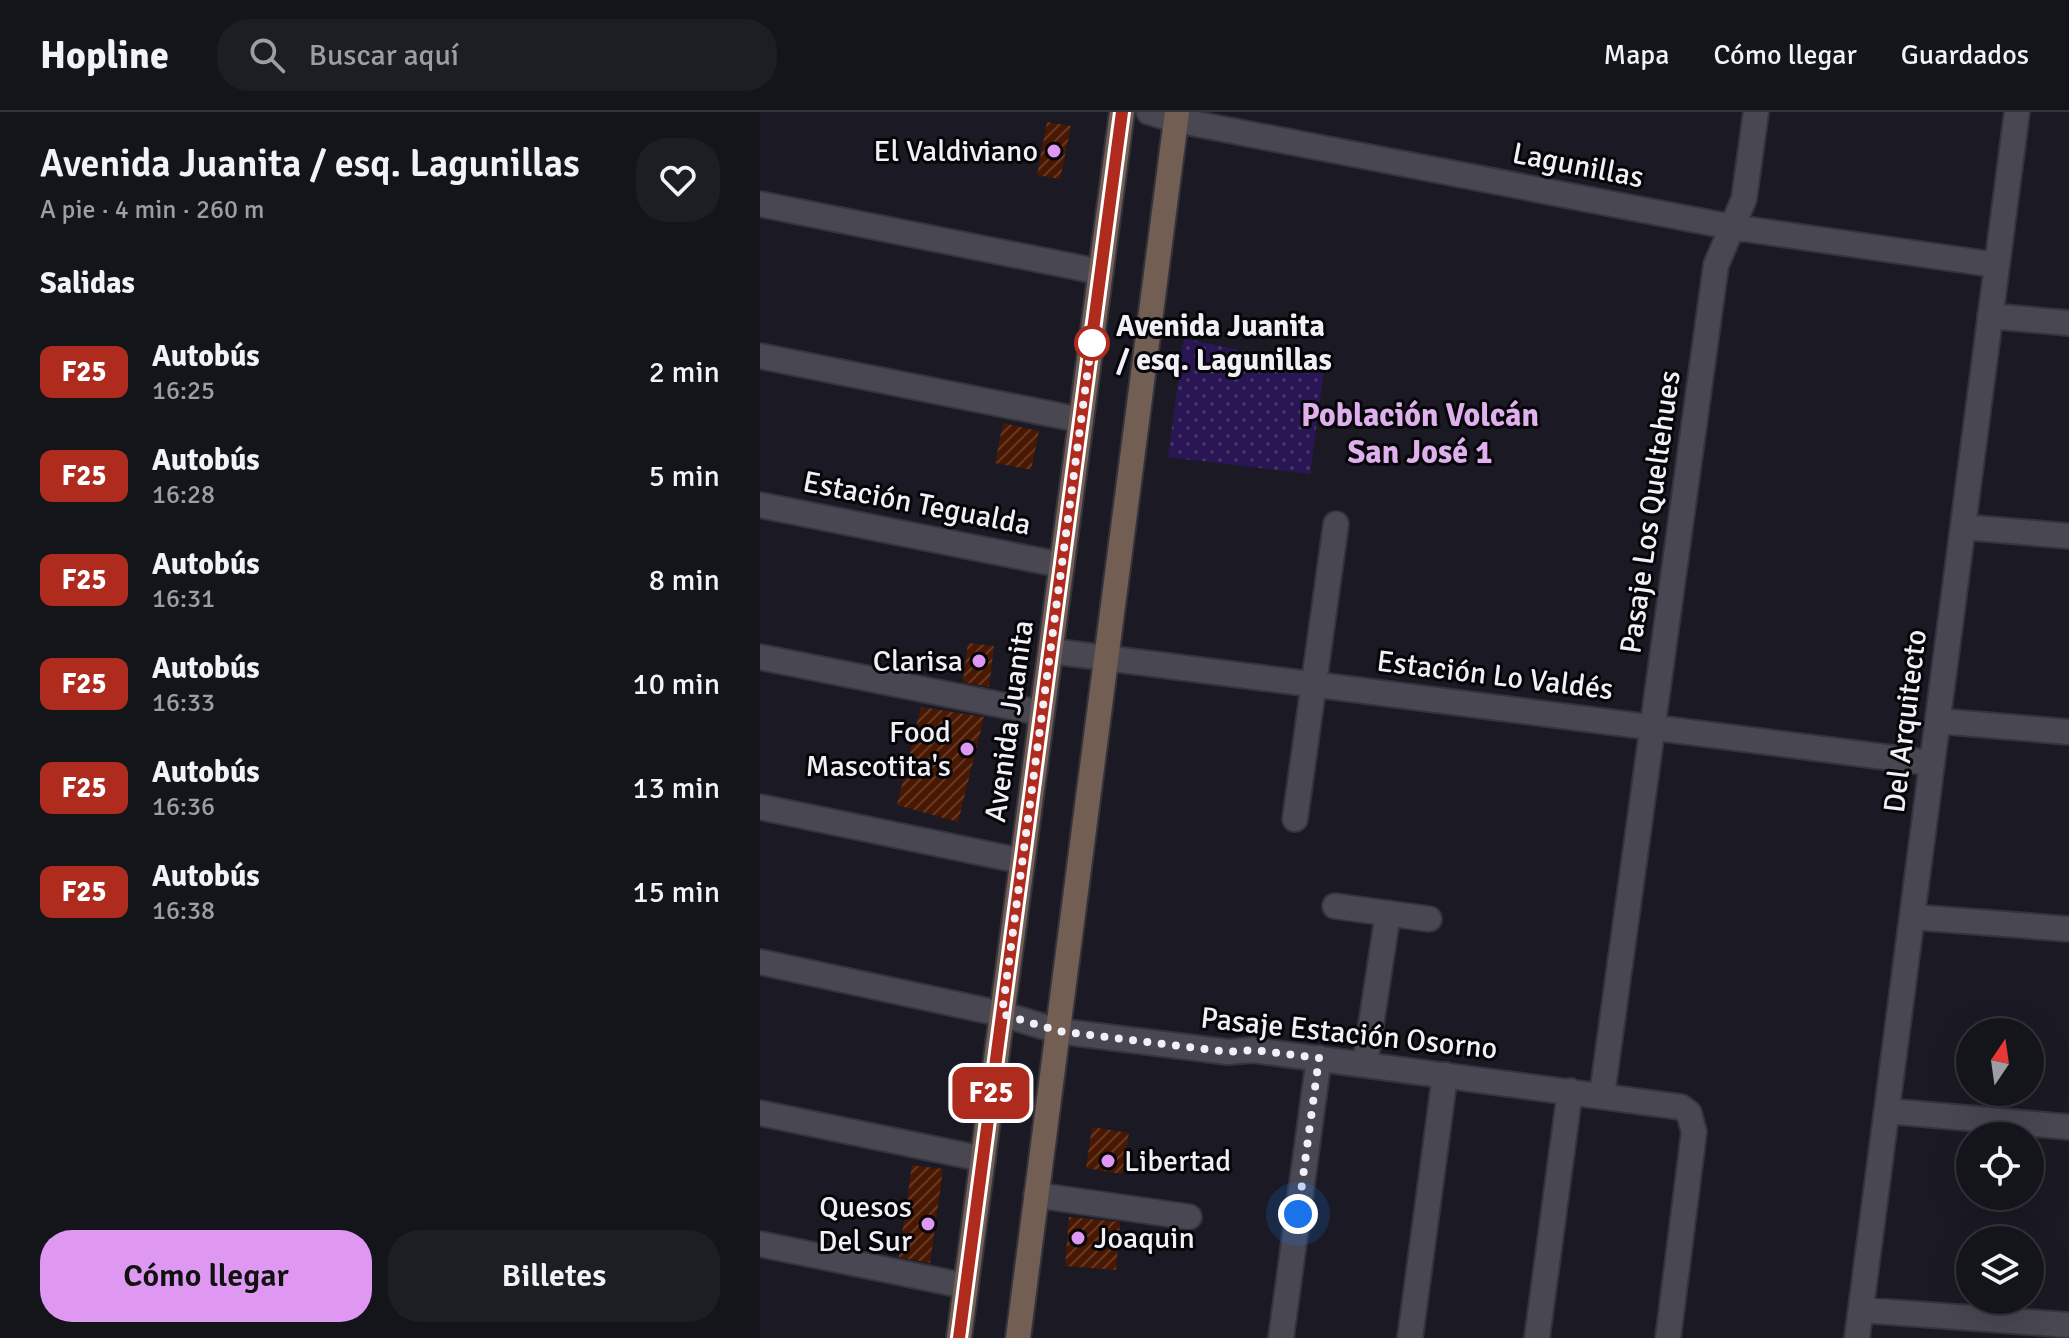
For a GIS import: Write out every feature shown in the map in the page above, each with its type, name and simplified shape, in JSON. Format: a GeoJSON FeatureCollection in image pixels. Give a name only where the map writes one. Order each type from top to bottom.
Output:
{"type":"FeatureCollection","features":[{"type":"Feature","properties":{"kind":"main road","name":"Avenida Juanita"},"geometry":{"type":"LineString","coordinates":[[959,1338],[1122,112]]}},
{"type":"Feature","properties":{"kind":"main road"},"geometry":{"type":"LineString","coordinates":[[1018,1338],[1177,116]]}},
{"type":"Feature","properties":{"kind":"street","name":"Lagunillas"},"geometry":{"type":"LineString","coordinates":[[1149,112],[1732,227],[1997,265]]}},
{"type":"Feature","properties":{"kind":"street","name":"Pasaje Los Queltehues"},"geometry":{"type":"LineString","coordinates":[[1602,1095],[1716,265],[1744,199],[1756,112]]}},
{"type":"Feature","properties":{"kind":"street","name":"Del Arquitecto"},"geometry":{"type":"LineString","coordinates":[[1857,1338],[2017,112]]}},
{"type":"Feature","properties":{"kind":"street"},"geometry":{"type":"LineString","coordinates":[[760,204],[1101,272]]}},
{"type":"Feature","properties":{"kind":"street"},"geometry":{"type":"LineString","coordinates":[[1990,316],[2069,323]]}},
{"type":"Feature","properties":{"kind":"street"},"geometry":{"type":"LineString","coordinates":[[760,356],[1081,420]]}},
{"type":"Feature","properties":{"kind":"street","name":"Estación Tegualda"},"geometry":{"type":"LineString","coordinates":[[760,505],[1062,565]]}},
{"type":"Feature","properties":{"kind":"street"},"geometry":{"type":"LineString","coordinates":[[1295,819],[1336,524]]}},
{"type":"Feature","properties":{"kind":"street"},"geometry":{"type":"LineString","coordinates":[[1963,527],[2069,536]]}},
{"type":"Feature","properties":{"kind":"street","name":"Estación Lo Valdés"},"geometry":{"type":"LineString","coordinates":[[1051,651],[1932,763]]}},
{"type":"Feature","properties":{"kind":"street"},"geometry":{"type":"LineString","coordinates":[[760,657],[1042,713]]}},
{"type":"Feature","properties":{"kind":"street"},"geometry":{"type":"LineString","coordinates":[[1938,721],[2069,732]]}},
{"type":"Feature","properties":{"kind":"street"},"geometry":{"type":"LineString","coordinates":[[760,807],[1022,861]]}},
{"type":"Feature","properties":{"kind":"street"},"geometry":{"type":"LineString","coordinates":[[1335,906],[1429,919]]}},
{"type":"Feature","properties":{"kind":"street"},"geometry":{"type":"LineString","coordinates":[[1365,1064],[1388,913]]}},
{"type":"Feature","properties":{"kind":"street"},"geometry":{"type":"LineString","coordinates":[[1912,917],[2069,929]]}},
{"type":"Feature","properties":{"kind":"street","name":"Pasaje Estación Osorno"},"geometry":{"type":"LineString","coordinates":[[760,962],[1002,1014],[1058,1031],[1228,1052],[1253,1050],[1671,1104],[1689,1113],[1694,1132],[1668,1338]]}},
{"type":"Feature","properties":{"kind":"street"},"geometry":{"type":"LineString","coordinates":[[1281,1338],[1319,1058]]}},
{"type":"Feature","properties":{"kind":"street"},"geometry":{"type":"LineString","coordinates":[[1410,1338],[1445,1075]]}},
{"type":"Feature","properties":{"kind":"street"},"geometry":{"type":"LineString","coordinates":[[1537,1338],[1570,1091]]}},
{"type":"Feature","properties":{"kind":"street"},"geometry":{"type":"LineString","coordinates":[[1887,1111],[2069,1127]]}},
{"type":"Feature","properties":{"kind":"street"},"geometry":{"type":"LineString","coordinates":[[760,1113],[983,1159]]}},
{"type":"Feature","properties":{"kind":"street"},"geometry":{"type":"LineString","coordinates":[[1036,1195],[1189,1217]]}},
{"type":"Feature","properties":{"kind":"street"},"geometry":{"type":"LineString","coordinates":[[760,1244],[966,1286]]}},
{"type":"Feature","properties":{"kind":"street"},"geometry":{"type":"LineString","coordinates":[[1861,1310],[2069,1325]]}},
{"type":"Feature","properties":{"kind":"shaded area"},"geometry":{"type":"Polygon","coordinates":[[[1184,338],[1324,370],[1310,474],[1168,457],[1184,338]]]}},
{"type":"Feature","properties":{"kind":"building","name":"El Valdiviano"},"geometry":{"type":"Polygon","coordinates":[[[1047,122],[1071,126],[1060,179],[1037,175],[1047,122]]]}},
{"type":"Feature","properties":{"kind":"building"},"geometry":{"type":"Polygon","coordinates":[[[1003,423],[1039,431],[1031,470],[995,463],[1003,423]]]}},
{"type":"Feature","properties":{"kind":"building","name":"Clarisa"},"geometry":{"type":"Polygon","coordinates":[[[968,643],[994,646],[989,687],[963,682],[968,643]]]}},
{"type":"Feature","properties":{"kind":"building"},"geometry":{"type":"Polygon","coordinates":[[[921,707],[984,717],[958,822],[897,805],[921,707]]]}},
{"type":"Feature","properties":{"kind":"building"},"geometry":{"type":"Polygon","coordinates":[[[1092,1127],[1129,1133],[1122,1174],[1086,1168],[1092,1127]]]}},
{"type":"Feature","properties":{"kind":"building"},"geometry":{"type":"Polygon","coordinates":[[[912,1165],[943,1169],[930,1263],[899,1257],[912,1165]]]}},
{"type":"Feature","properties":{"kind":"building"},"geometry":{"type":"Polygon","coordinates":[[[1069,1217],[1120,1222],[1116,1270],[1065,1266],[1069,1217]]]}},
{"type":"Feature","properties":{"kind":"bus line","name":"F25"},"geometry":{"type":"LineString","coordinates":[[959,1338],[1122,112]]}},
{"type":"Feature","properties":{"kind":"place","name":"El Valdiviano"},"geometry":{"type":"Point","coordinates":[1054,151]}},
{"type":"Feature","properties":{"kind":"place","name":"Avenida Juanita / esq. Lagunillas"},"geometry":{"type":"Point","coordinates":[1092,343]}},
{"type":"Feature","properties":{"kind":"place","name":"Clarisa"},"geometry":{"type":"Point","coordinates":[979,661]}},
{"type":"Feature","properties":{"kind":"place","name":"Food Mascotita's"},"geometry":{"type":"Point","coordinates":[967,749]}},
{"type":"Feature","properties":{"kind":"place","name":"Libertad"},"geometry":{"type":"Point","coordinates":[1108,1161]}},
{"type":"Feature","properties":{"kind":"place","name":"Quesos Del Sur"},"geometry":{"type":"Point","coordinates":[928,1224]}},
{"type":"Feature","properties":{"kind":"place","name":"Joaquin"},"geometry":{"type":"Point","coordinates":[1078,1238]}},
{"type":"Feature","properties":{"kind":"district","name":"Población Volcán San José 1"},"geometry":{"type":"Point","coordinates":[1420,434]}},
{"type":"Feature","properties":{"kind":"route"},"geometry":{"type":"LineString","coordinates":[[1092,343],[1093,331],[1002,1014],[1058,1031],[1228,1052],[1253,1050],[1319,1058],[1298,1214]]}}]}
